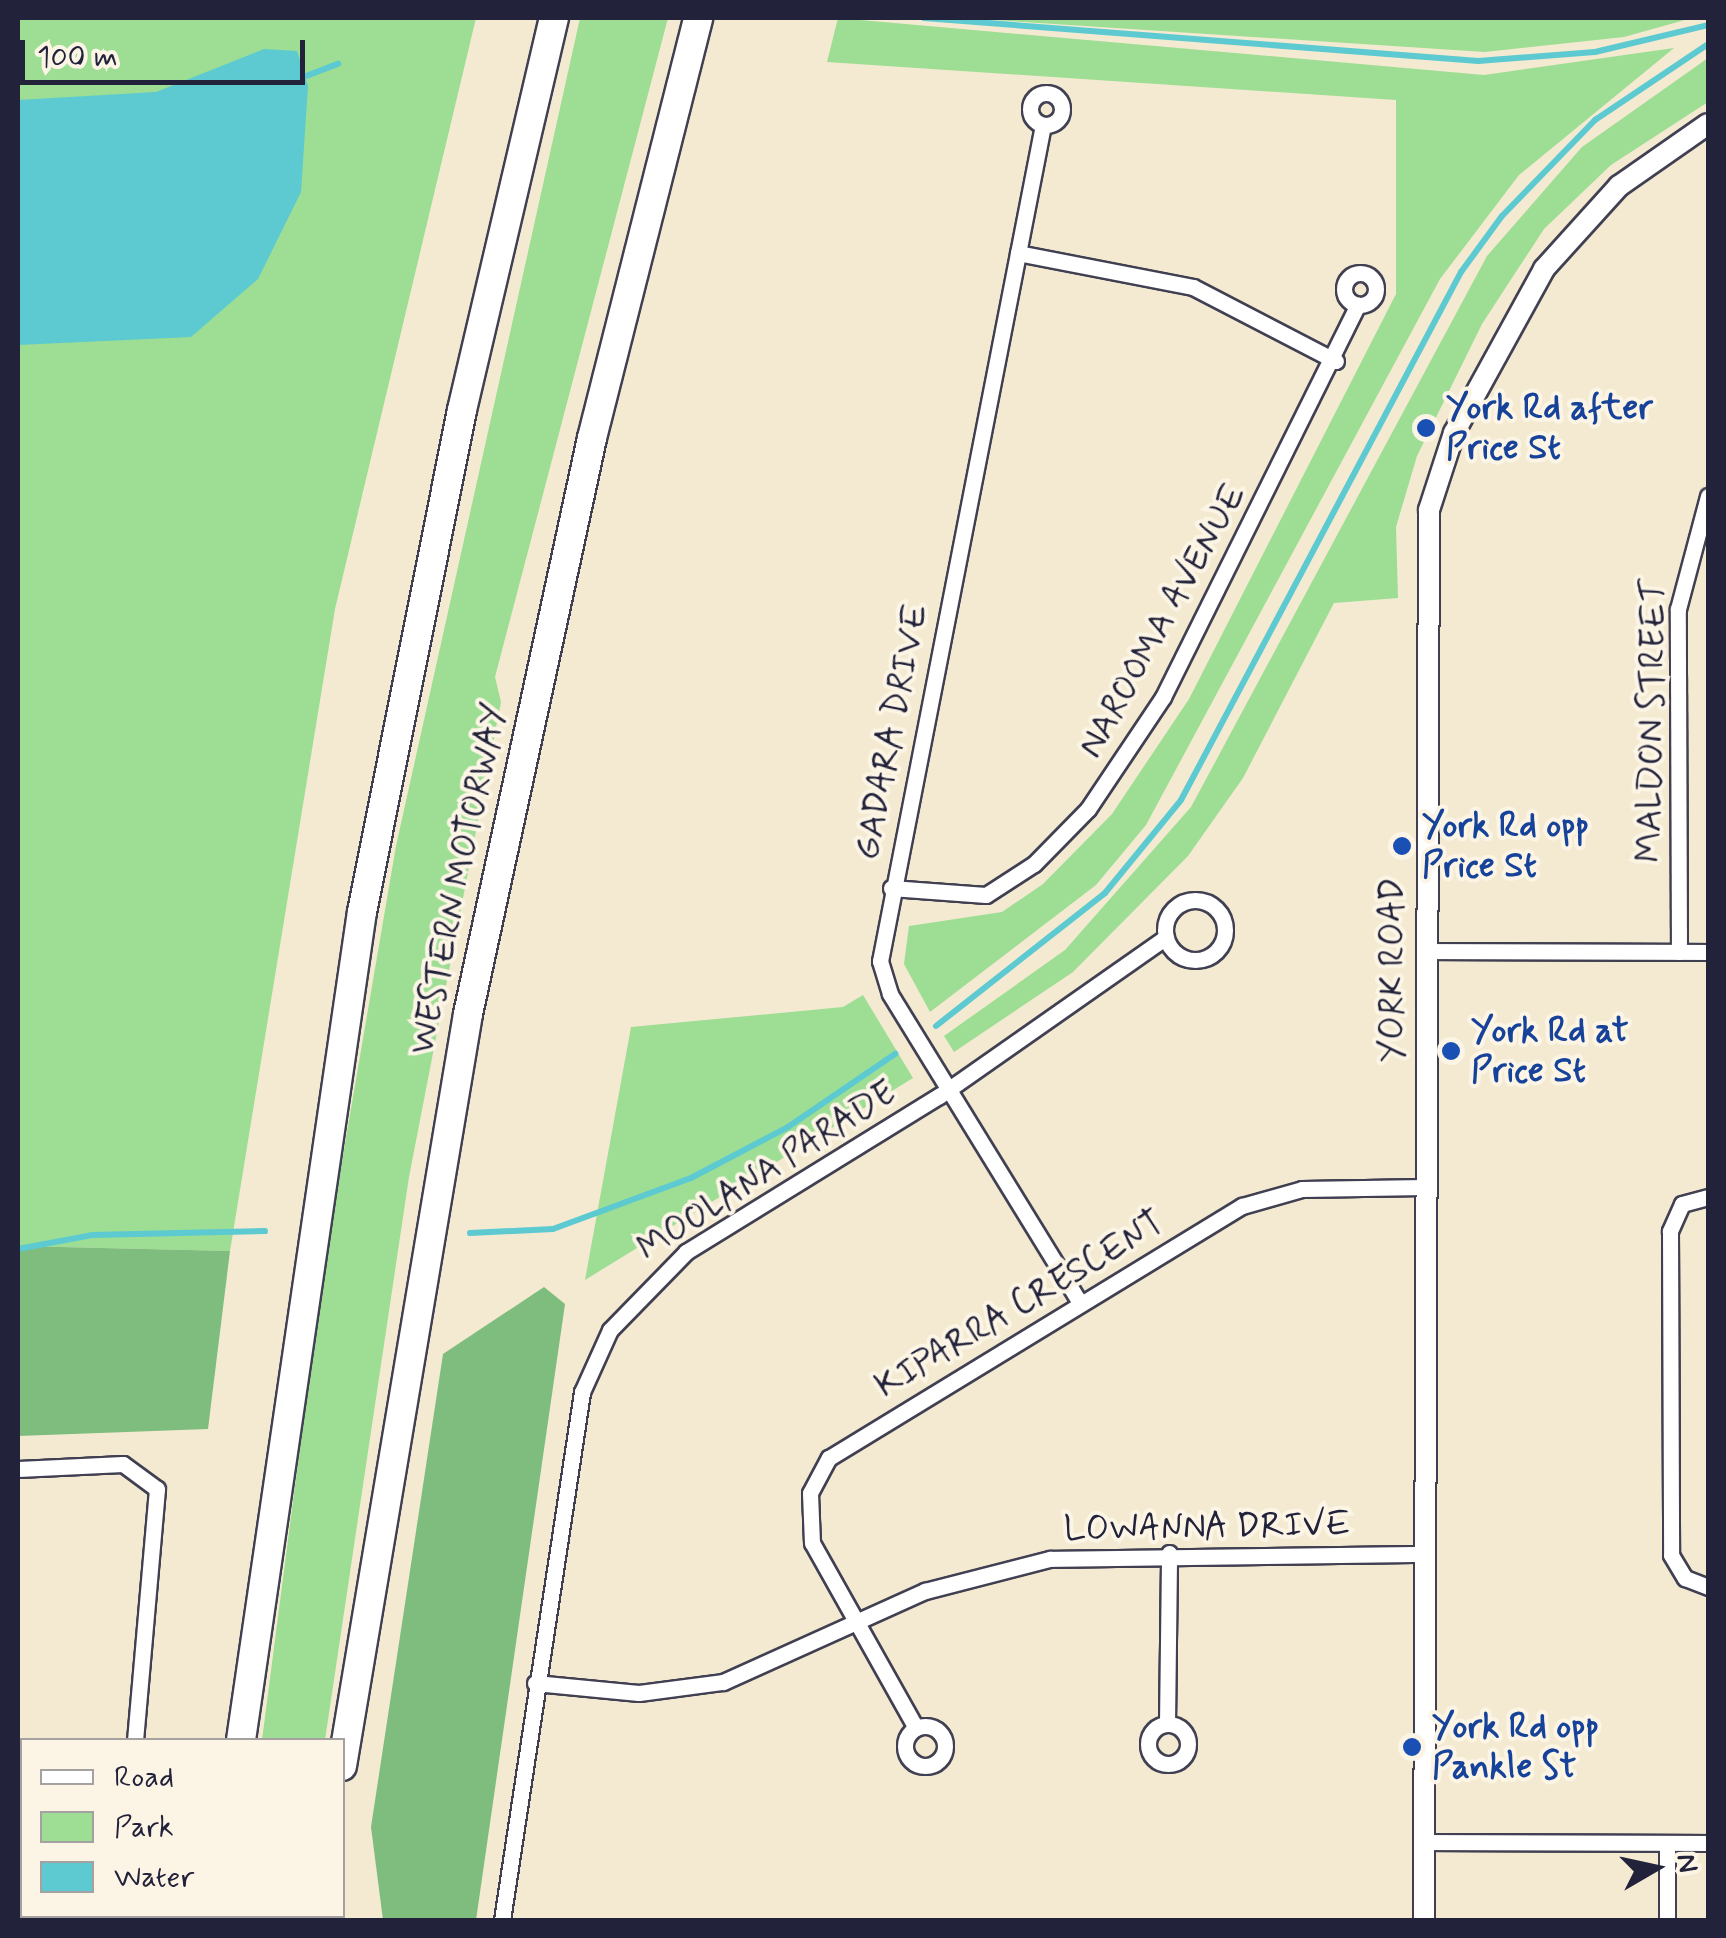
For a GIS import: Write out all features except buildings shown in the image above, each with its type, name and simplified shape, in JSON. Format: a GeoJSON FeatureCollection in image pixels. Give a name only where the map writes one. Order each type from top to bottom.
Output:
{"type":"FeatureCollection","features":[{"type":"Feature","properties":{"kind":"highway"},"geometry":{"type":"LineString","coordinates":[[241,1738],[362,912],[462,410],[554,18]]}},
{"type":"Feature","properties":{"kind":"highway","name":"WESTERN MOTORWAY"},"geometry":{"type":"LineString","coordinates":[[345,1748],[472,995],[592,438],[698,18]]}},
{"type":"Feature","properties":{"kind":"street","name":"YORK ROAD"},"geometry":{"type":"LineString","coordinates":[[1424,1920],[1426,541],[1441,464],[1557,252],[1619,186],[1708,124]]}},
{"type":"Feature","properties":{"kind":"street","name":"GADARA DRIVE"},"geometry":{"type":"LineString","coordinates":[[1043,126],[892,888],[884,980],[1080,1303]]}},
{"type":"Feature","properties":{"kind":"street"},"geometry":{"type":"LineString","coordinates":[[1018,253],[1193,287],[1336,360]]}},
{"type":"Feature","properties":{"kind":"street","name":"NAROOMA AVENUE"},"geometry":{"type":"LineString","coordinates":[[892,888],[956,900],[997,890],[1088,809],[1163,697],[1336,360],[1358,304]]}},
{"type":"Feature","properties":{"kind":"street","name":"MALDON STREET"},"geometry":{"type":"LineString","coordinates":[[1679,952],[1678,609],[1708,496]]}},
{"type":"Feature","properties":{"kind":"street","name":"MOOLANA PARADE"},"geometry":{"type":"LineString","coordinates":[[502,1920],[582,1392],[610,1330],[667,1265],[948,1086],[1166,937]]}},
{"type":"Feature","properties":{"kind":"street"},"geometry":{"type":"LineString","coordinates":[[1426,951],[1708,952]]}},
{"type":"Feature","properties":{"kind":"street","name":"KIPARRA CRESCENT"},"geometry":{"type":"LineString","coordinates":[[916,1728],[855,1624],[809,1532],[822,1468],[1080,1303],[1261,1198],[1425,1187]]}},
{"type":"Feature","properties":{"kind":"street"},"geometry":{"type":"LineString","coordinates":[[1708,1197],[1686,1200],[1673,1217],[1670,1271],[1671,1555],[1685,1578],[1708,1587]]}},
{"type":"Feature","properties":{"kind":"street"},"geometry":{"type":"LineString","coordinates":[[18,1469],[123,1464],[157,1490],[135,1738]]}},
{"type":"Feature","properties":{"kind":"street"},"geometry":{"type":"LineString","coordinates":[[1167,1724],[1169,1553]]}},
{"type":"Feature","properties":{"kind":"street","name":"LOWANNA DRIVE"},"geometry":{"type":"LineString","coordinates":[[536,1682],[619,1693],[702,1686],[777,1664],[855,1624],[998,1569],[1169,1553],[1425,1554]]}},
{"type":"Feature","properties":{"kind":"street"},"geometry":{"type":"LineString","coordinates":[[1424,1842],[1708,1843]]}},
{"type":"Feature","properties":{"kind":"street"},"geometry":{"type":"LineString","coordinates":[[1668,1843],[1668,1920]]}},
{"type":"Feature","properties":{"kind":"green space"},"geometry":{"type":"Polygon","coordinates":[[[18,18],[476,18],[335,609],[230,1251],[18,1246],[18,18]]]}},
{"type":"Feature","properties":{"kind":"green space"},"geometry":{"type":"Polygon","coordinates":[[[580,18],[668,18],[495,677],[501,702],[409,1177],[325,1738],[262,1738],[322,1278],[396,846],[580,18]]]}},
{"type":"Feature","properties":{"kind":"green space"},"geometry":{"type":"Polygon","coordinates":[[[838,18],[1484,75],[1674,48],[1519,175],[1440,279],[1146,825],[1096,885],[930,1012],[904,964],[909,926],[1002,912],[1043,884],[1112,814],[1189,699],[1396,294],[1396,100],[827,62],[838,18]]]}},
{"type":"Feature","properties":{"kind":"green space"},"geometry":{"type":"Polygon","coordinates":[[[963,18],[1692,18],[1624,37],[1485,52],[963,18]]]}},
{"type":"Feature","properties":{"kind":"green space"},"geometry":{"type":"Polygon","coordinates":[[[1708,58],[1708,102],[1611,165],[1544,229],[1482,324],[1417,456],[1396,527],[1398,598],[1334,603],[1243,778],[1188,856],[1073,972],[954,1052],[944,1036],[1065,950],[1191,807],[1487,256],[1582,147],[1708,58]]]}},
{"type":"Feature","properties":{"kind":"green space"},"geometry":{"type":"Polygon","coordinates":[[[863,995],[913,1078],[585,1280],[631,1027],[843,1007],[863,995]]]}},
{"type":"Feature","properties":{"kind":"green space"},"geometry":{"type":"Polygon","coordinates":[[[18,1246],[230,1251],[208,1429],[18,1436],[18,1246]]]}},
{"type":"Feature","properties":{"kind":"green space"},"geometry":{"type":"Polygon","coordinates":[[[544,1287],[565,1304],[476,1920],[383,1920],[371,1827],[443,1354],[544,1287]]]}},
{"type":"Feature","properties":{"kind":"water"},"geometry":{"type":"Polygon","coordinates":[[[264,49],[297,51],[308,86],[301,192],[258,279],[191,337],[18,345],[18,100],[156,92],[264,49]]]}},
{"type":"Feature","properties":{"kind":"waterway"},"geometry":{"type":"LineString","coordinates":[[924,18],[1478,61],[1595,52],[1708,25]]}},
{"type":"Feature","properties":{"kind":"waterway"},"geometry":{"type":"LineString","coordinates":[[936,1026],[1105,893],[1181,800],[1461,272],[1502,216],[1595,120],[1708,44]]}},
{"type":"Feature","properties":{"kind":"waterway"},"geometry":{"type":"LineString","coordinates":[[301,78],[338,64]]}},
{"type":"Feature","properties":{"kind":"waterway"},"geometry":{"type":"LineString","coordinates":[[470,1233],[553,1229],[691,1178],[788,1127],[895,1054]]}},
{"type":"Feature","properties":{"kind":"waterway"},"geometry":{"type":"LineString","coordinates":[[18,1249],[92,1235],[265,1231]]}},
{"type":"Feature","properties":{"kind":"place","name":"York Rd after Price St"},"geometry":{"type":"Point","coordinates":[1426,428]}},
{"type":"Feature","properties":{"kind":"place","name":"York Rd opp Price St"},"geometry":{"type":"Point","coordinates":[1402,846]}},
{"type":"Feature","properties":{"kind":"place","name":"York Rd at Price St"},"geometry":{"type":"Point","coordinates":[1451,1051]}},
{"type":"Feature","properties":{"kind":"place","name":"York Rd opp Pankle St"},"geometry":{"type":"Point","coordinates":[1412,1747]}}]}
